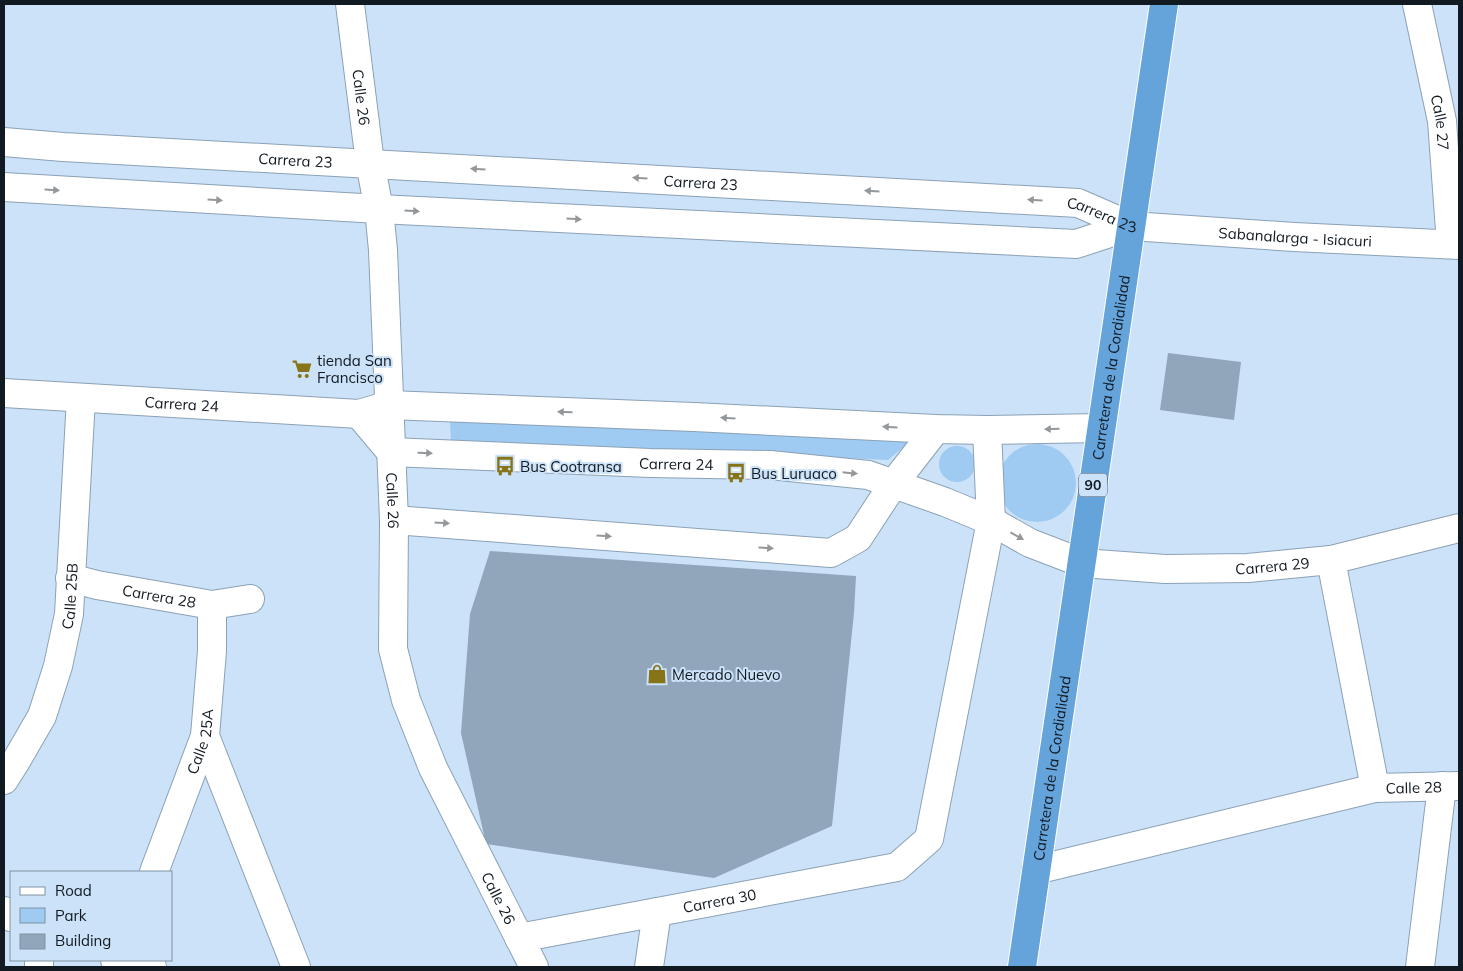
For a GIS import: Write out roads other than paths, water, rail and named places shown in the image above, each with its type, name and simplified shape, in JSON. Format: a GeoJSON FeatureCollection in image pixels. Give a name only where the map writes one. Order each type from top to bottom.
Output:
{"type":"FeatureCollection","features":[{"type":"Feature","properties":{"kind":"highway","name":"Carretera de la Cordialidad"},"geometry":{"type":"LineString","coordinates":[[1022,967],[1164,4]]}},
{"type":"Feature","properties":{"kind":"street","name":"Calle 26"},"geometry":{"type":"LineString","coordinates":[[350,4],[383,250],[394,520],[393,649],[406,700],[433,768],[534,967]]}},
{"type":"Feature","properties":{"kind":"street","name":"Calle 27"},"geometry":{"type":"LineString","coordinates":[[1417,4],[1442,121],[1455,244]]}},
{"type":"Feature","properties":{"kind":"street","name":"Carrera 23"},"geometry":{"type":"LineString","coordinates":[[4,142],[63,147],[1078,203],[1131,226]]}},
{"type":"Feature","properties":{"kind":"street","name":"Carrera 23"},"geometry":{"type":"LineString","coordinates":[[4,187],[379,210],[1076,244],[1131,226]]}},
{"type":"Feature","properties":{"kind":"street","name":"Sabanalarga - Isiacuri"},"geometry":{"type":"LineString","coordinates":[[1131,226],[1294,237],[1455,244]]}},
{"type":"Feature","properties":{"kind":"street","name":"Carrera 24"},"geometry":{"type":"LineString","coordinates":[[4,393],[359,414],[389,405],[936,429],[1101,428]]}},
{"type":"Feature","properties":{"kind":"street","name":"Calle 25B"},"geometry":{"type":"LineString","coordinates":[[4,780],[42,716],[58,666],[69,614],[81,398]]}},
{"type":"Feature","properties":{"kind":"street"},"geometry":{"type":"LineString","coordinates":[[359,414],[391,452]]}},
{"type":"Feature","properties":{"kind":"street"},"geometry":{"type":"LineString","coordinates":[[394,520],[831,553],[858,538],[894,483],[936,429]]}},
{"type":"Feature","properties":{"kind":"street","name":"Carrera 30"},"geometry":{"type":"LineString","coordinates":[[519,938],[897,867],[929,838],[991,521],[987,430]]}},
{"type":"Feature","properties":{"kind":"street","name":"Carrera 24"},"geometry":{"type":"LineString","coordinates":[[391,452],[650,463],[770,465],[868,475],[946,502],[991,521],[1030,543],[1082,562]]}},
{"type":"Feature","properties":{"kind":"street","name":"Carrera 29"},"geometry":{"type":"LineString","coordinates":[[1082,562],[1165,569],[1248,568],[1330,560],[1459,528]]}},
{"type":"Feature","properties":{"kind":"street","name":"Calle 28"},"geometry":{"type":"LineString","coordinates":[[1330,560],[1375,788],[1451,786],[1420,967]]}},
{"type":"Feature","properties":{"kind":"street","name":"Carrera 28"},"geometry":{"type":"LineString","coordinates":[[70,578],[97,585],[212,605],[250,599]]}},
{"type":"Feature","properties":{"kind":"street","name":"Calle 25A"},"geometry":{"type":"LineString","coordinates":[[154,871],[204,736],[212,652],[212,605]]}},
{"type":"Feature","properties":{"kind":"street"},"geometry":{"type":"LineString","coordinates":[[204,736],[296,967]]}},
{"type":"Feature","properties":{"kind":"street"},"geometry":{"type":"LineString","coordinates":[[1036,870],[1375,788]]}},
{"type":"Feature","properties":{"kind":"street"},"geometry":{"type":"LineString","coordinates":[[649,967],[657,912]]}},
{"type":"Feature","properties":{"kind":"street"},"geometry":{"type":"LineString","coordinates":[[124,961],[152,967]]}},
{"type":"Feature","properties":{"kind":"place","name":"tienda San Francisco"},"geometry":{"type":"Point","coordinates":[302,369]}},
{"type":"Feature","properties":{"kind":"place","name":"Bus Cootransa"},"geometry":{"type":"Point","coordinates":[505,466]}},
{"type":"Feature","properties":{"kind":"place","name":"Bus Luruaco"},"geometry":{"type":"Point","coordinates":[736,473]}},
{"type":"Feature","properties":{"kind":"place","name":"Mercado Nuevo"},"geometry":{"type":"Point","coordinates":[657,674]}}]}
